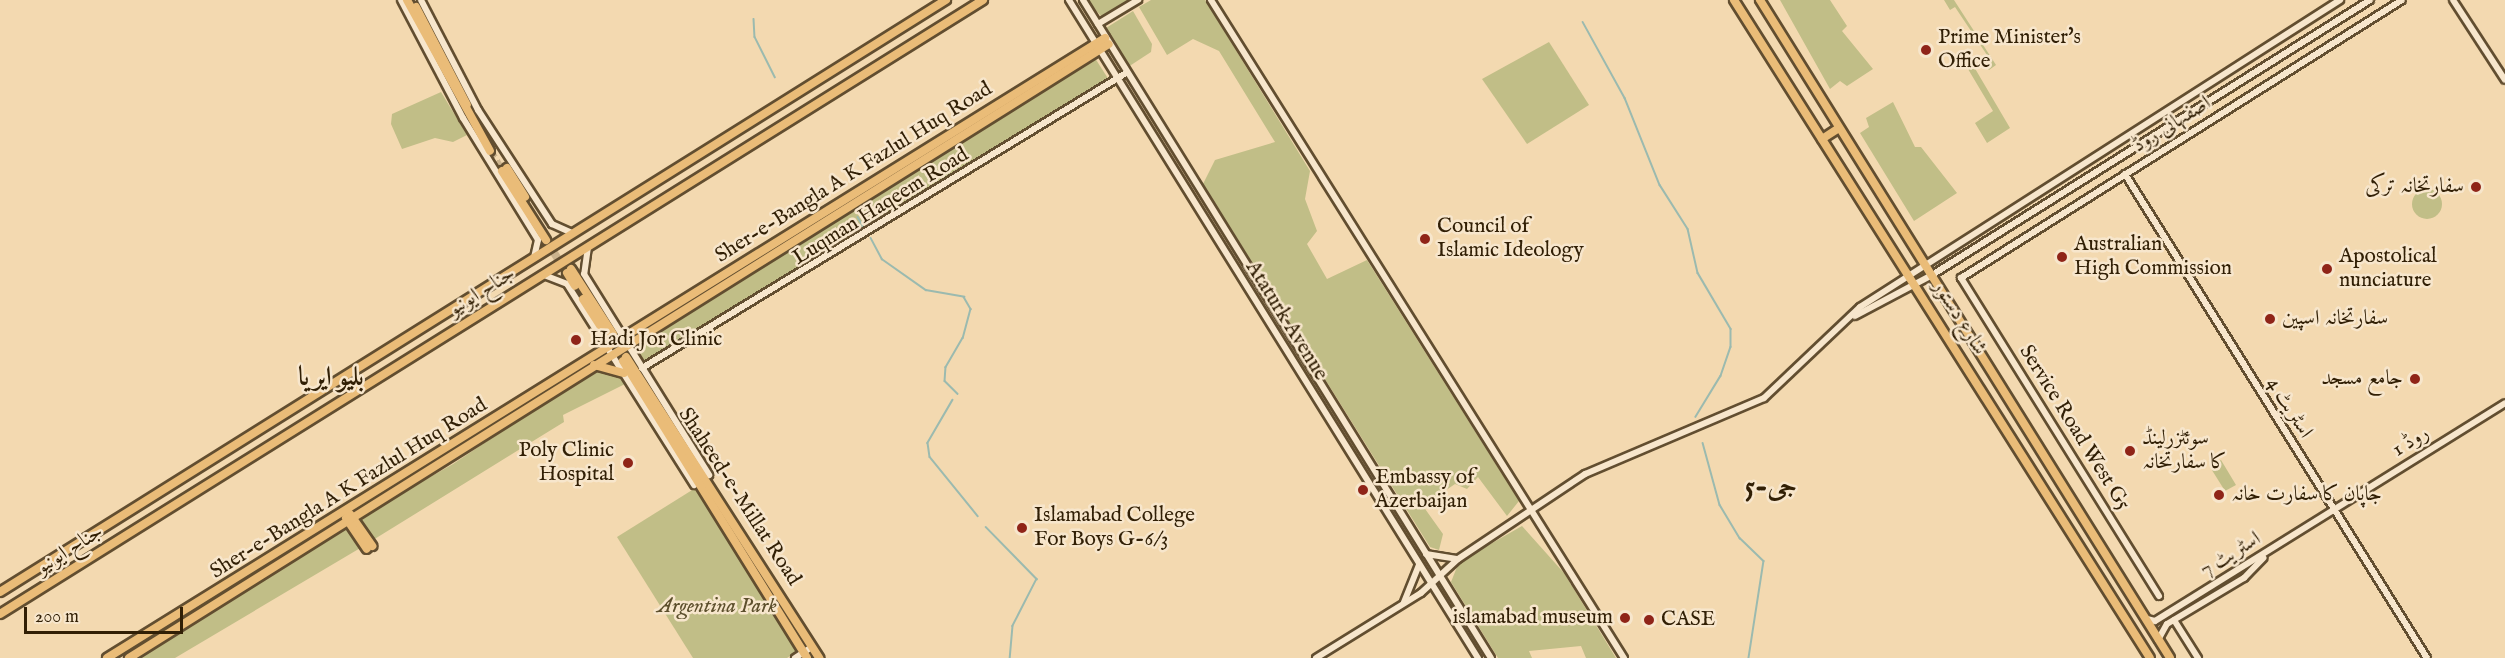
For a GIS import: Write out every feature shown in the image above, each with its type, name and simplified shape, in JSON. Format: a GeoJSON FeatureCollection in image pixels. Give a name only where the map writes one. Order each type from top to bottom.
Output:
{"type":"FeatureCollection","features":[{"type":"Feature","properties":{"kind":"main road"},"geometry":{"type":"LineString","coordinates":[[407,0],[492,150],[413,0]]}},
{"type":"Feature","properties":{"kind":"main road","name":"جناح ایونیو"},"geometry":{"type":"LineString","coordinates":[[0,592],[946,0]]}},
{"type":"Feature","properties":{"kind":"main road","name":"جناح ایونیو"},"geometry":{"type":"LineString","coordinates":[[0,615],[983,0]]}},
{"type":"Feature","properties":{"kind":"main road","name":"شارع دستور"},"geometry":{"type":"LineString","coordinates":[[1734,0],[1916,284],[2150,658]]}},
{"type":"Feature","properties":{"kind":"main road","name":"شارع دستور"},"geometry":{"type":"LineString","coordinates":[[1760,0],[2170,658]]}},
{"type":"Feature","properties":{"kind":"main road","name":"Sher-e-Bangla A K Fazlul Huq Road"},"geometry":{"type":"LineString","coordinates":[[129,658],[347,515],[1107,41]]}},
{"type":"Feature","properties":{"kind":"main road"},"geometry":{"type":"LineString","coordinates":[[1822,139],[1839,128]]}},
{"type":"Feature","properties":{"kind":"main road"},"geometry":{"type":"LineString","coordinates":[[504,169],[548,239]]}},
{"type":"Feature","properties":{"kind":"main road"},"geometry":{"type":"LineString","coordinates":[[569,271],[610,336]]}},
{"type":"Feature","properties":{"kind":"main road","name":"Sher-e-Bangla A K Fazlul Huq Road"},"geometry":{"type":"LineString","coordinates":[[107,658],[594,364],[610,350]]}},
{"type":"Feature","properties":{"kind":"main road","name":"Shaheed-e-Millat Road"},"geometry":{"type":"LineString","coordinates":[[805,655],[624,358],[818,658]]}},
{"type":"Feature","properties":{"kind":"main road"},"geometry":{"type":"LineString","coordinates":[[594,364],[624,373]]}},
{"type":"Feature","properties":{"kind":"main road"},"geometry":{"type":"LineString","coordinates":[[347,515],[370,548]]}},
{"type":"Feature","properties":{"kind":"street"},"geometry":{"type":"LineString","coordinates":[[400,0],[463,118],[538,240],[534,257]]}},
{"type":"Feature","properties":{"kind":"street"},"geometry":{"type":"LineString","coordinates":[[421,0],[478,110],[552,224],[572,233]]}},
{"type":"Feature","properties":{"kind":"street","name":"Ataturk Avenue"},"geometry":{"type":"LineString","coordinates":[[1069,0],[1114,79],[1478,658]]}},
{"type":"Feature","properties":{"kind":"street","name":"Ataturk Avenue"},"geometry":{"type":"LineString","coordinates":[[1083,0],[1276,315],[1491,658]]}},
{"type":"Feature","properties":{"kind":"street"},"geometry":{"type":"LineString","coordinates":[[1098,24],[1138,0]]}},
{"type":"Feature","properties":{"kind":"street"},"geometry":{"type":"LineString","coordinates":[[1212,0],[1624,658]]}},
{"type":"Feature","properties":{"kind":"street"},"geometry":{"type":"LineString","coordinates":[[1316,658],[1402,605],[1458,559],[1530,510],[1612,459],[1756,403],[1851,317],[1909,274],[2221,78],[2340,0]]}},
{"type":"Feature","properties":{"kind":"street"},"geometry":{"type":"LineString","coordinates":[[1851,317],[1932,275],[2370,0]]}},
{"type":"Feature","properties":{"kind":"street","name":"اصفہانی روڈ"},"geometry":{"type":"LineString","coordinates":[[1961,278],[2402,0]]}},
{"type":"Feature","properties":{"kind":"street"},"geometry":{"type":"LineString","coordinates":[[2453,0],[2505,80]]}},
{"type":"Feature","properties":{"kind":"street","name":"Luqman Haqeem Road"},"geometry":{"type":"LineString","coordinates":[[642,368],[652,366],[1126,73]]}},
{"type":"Feature","properties":{"kind":"street"},"geometry":{"type":"LineString","coordinates":[[2221,78],[2228,88]]}},
{"type":"Feature","properties":{"kind":"street","name":"اسٹریٹ 4"},"geometry":{"type":"LineString","coordinates":[[2125,174],[2427,658]]}},
{"type":"Feature","properties":{"kind":"street","name":"Shaheed-e-Millat Road"},"geometry":{"type":"LineString","coordinates":[[588,247],[584,274],[709,475]]}},
{"type":"Feature","properties":{"kind":"street","name":"Shaheed-e-Millat Road"},"geometry":{"type":"LineString","coordinates":[[544,275],[563,279],[694,485]]}},
{"type":"Feature","properties":{"kind":"street","name":"Service Road West G5"},"geometry":{"type":"LineString","coordinates":[[1961,278],[2158,596]]}},
{"type":"Feature","properties":{"kind":"street"},"geometry":{"type":"LineString","coordinates":[[1266,321],[1276,315]]}},
{"type":"Feature","properties":{"kind":"street"},"geometry":{"type":"LineString","coordinates":[[648,376],[652,366]]}},
{"type":"Feature","properties":{"kind":"street","name":"روڈ 1"},"geometry":{"type":"LineString","coordinates":[[2334,510],[2505,403]]}},
{"type":"Feature","properties":{"kind":"street","name":"اسٹریٹ 7"},"geometry":{"type":"LineString","coordinates":[[2144,617],[2155,621],[2334,510]]}},
{"type":"Feature","properties":{"kind":"street"},"geometry":{"type":"LineString","coordinates":[[2158,640],[2174,620],[2244,578],[2270,551]]}},
{"type":"Feature","properties":{"kind":"street"},"geometry":{"type":"LineString","coordinates":[[1425,553],[1458,559]]}},
{"type":"Feature","properties":{"kind":"street"},"geometry":{"type":"LineString","coordinates":[[1402,605],[1419,565]]}},
{"type":"Feature","properties":{"kind":"street"},"geometry":{"type":"LineString","coordinates":[[2174,620],[2198,658]]}},
{"type":"Feature","properties":{"kind":"street"},"geometry":{"type":"LineString","coordinates":[[795,658],[805,655],[812,647]]}},
{"type":"Feature","properties":{"kind":"green space"},"geometry":{"type":"Polygon","coordinates":[[[1086,0],[1129,0],[1102,17],[1086,0]]]}},
{"type":"Feature","properties":{"kind":"green space"},"geometry":{"type":"Polygon","coordinates":[[[1151,0],[1205,0],[1310,171],[1305,199],[1317,231],[1307,244],[1327,279],[1367,260],[1519,501],[1507,516],[1478,477],[1467,489],[1455,484],[1423,506],[1443,534],[1439,550],[1430,547],[1203,184],[1215,160],[1275,142],[1219,51],[1193,39],[1167,55],[1139,7],[1151,0]]]}},
{"type":"Feature","properties":{"kind":"green space"},"geometry":{"type":"Polygon","coordinates":[[[1780,0],[1830,0],[1847,26],[1842,31],[1873,69],[1847,86],[1840,81],[1830,89],[1780,0]]]}},
{"type":"Feature","properties":{"kind":"green space"},"geometry":{"type":"Polygon","coordinates":[[[1944,0],[1954,0],[1996,65],[1989,70],[1981,59],[1987,55],[1955,7],[1950,10],[1944,0]]]}},
{"type":"Feature","properties":{"kind":"green space"},"geometry":{"type":"Polygon","coordinates":[[[1133,11],[1152,44],[1151,52],[1128,67],[1106,28],[1133,11]]]}},
{"type":"Feature","properties":{"kind":"green space"},"geometry":{"type":"Polygon","coordinates":[[[1549,42],[1589,105],[1527,144],[1482,79],[1549,42]]]}},
{"type":"Feature","properties":{"kind":"green space"},"geometry":{"type":"Polygon","coordinates":[[[1093,55],[1109,80],[647,365],[634,346],[1093,55]]]}},
{"type":"Feature","properties":{"kind":"green space"},"geometry":{"type":"Polygon","coordinates":[[[1970,60],[2010,128],[1987,143],[1975,123],[1993,111],[1968,69],[1970,60]]]}},
{"type":"Feature","properties":{"kind":"green space"},"geometry":{"type":"Polygon","coordinates":[[[441,92],[467,135],[453,142],[435,138],[402,149],[391,124],[392,114],[441,92]]]}},
{"type":"Feature","properties":{"kind":"green space"},"geometry":{"type":"Polygon","coordinates":[[[1893,102],[1915,147],[1921,147],[1957,193],[1914,221],[1860,133],[1869,127],[1866,118],[1893,102]]]}},
{"type":"Feature","properties":{"kind":"green space"},"geometry":{"type":"Polygon","coordinates":[[[2427,189],[2438,193],[2442,204],[2438,215],[2427,219],[2416,215],[2412,204],[2416,193],[2427,189]]]}},
{"type":"Feature","properties":{"kind":"green space"},"geometry":{"type":"Polygon","coordinates":[[[593,370],[616,374],[625,384],[563,415],[564,422],[373,540],[358,518],[453,464],[593,370]]]}},
{"type":"Feature","properties":{"kind":"green space"},"geometry":{"type":"Polygon","coordinates":[[[2221,460],[2236,485],[2225,491],[2210,467],[2221,460]]]}},
{"type":"Feature","properties":{"kind":"green space","name":"Argentina Park"},"geometry":{"type":"Polygon","coordinates":[[[697,487],[800,650],[787,658],[693,658],[617,537],[697,487]]]}},
{"type":"Feature","properties":{"kind":"green space"},"geometry":{"type":"Polygon","coordinates":[[[347,526],[362,547],[175,658],[139,658],[347,526]]]}},
{"type":"Feature","properties":{"kind":"green space"},"geometry":{"type":"Polygon","coordinates":[[[1522,526],[1564,573],[1616,658],[1586,658],[1581,646],[1529,651],[1532,658],[1498,658],[1451,582],[1459,562],[1522,526]]]}},
{"type":"Feature","properties":{"kind":"waterway"},"geometry":{"type":"LineString","coordinates":[[754,19],[755,37],[775,77]]}},
{"type":"Feature","properties":{"kind":"waterway"},"geometry":{"type":"LineString","coordinates":[[1583,22],[1625,98],[1660,185],[1688,229],[1698,273],[1731,329],[1731,347],[1721,376],[1696,417]]}},
{"type":"Feature","properties":{"kind":"waterway"},"geometry":{"type":"LineString","coordinates":[[858,217],[865,229]]}},
{"type":"Feature","properties":{"kind":"waterway"},"geometry":{"type":"LineString","coordinates":[[871,238],[882,259],[926,290],[964,297],[971,309],[963,338],[946,367],[945,381],[958,394]]}},
{"type":"Feature","properties":{"kind":"waterway"},"geometry":{"type":"LineString","coordinates":[[953,400],[928,443],[930,457],[978,516]]}},
{"type":"Feature","properties":{"kind":"waterway"},"geometry":{"type":"LineString","coordinates":[[1703,443],[1720,505],[1740,538],[1764,561],[1749,658]]}},
{"type":"Feature","properties":{"kind":"waterway"},"geometry":{"type":"LineString","coordinates":[[986,527],[1037,579],[1013,626],[1010,658]]}},
{"type":"Feature","properties":{"kind":"tunnel"},"geometry":{"type":"LineString","coordinates":[[490,151],[502,171]]}},
{"type":"Feature","properties":{"kind":"tunnel"},"geometry":{"type":"LineString","coordinates":[[547,242],[567,273]]}},
{"type":"Feature","properties":{"kind":"place","name":"Prime Minister's Office"},"geometry":{"type":"Point","coordinates":[1926,50]}},
{"type":"Feature","properties":{"kind":"place","name":"سفارتخانہ ترکی"},"geometry":{"type":"Point","coordinates":[2476,187]}},
{"type":"Feature","properties":{"kind":"place","name":"Council of Islamic Ideology"},"geometry":{"type":"Point","coordinates":[1425,239]}},
{"type":"Feature","properties":{"kind":"place","name":"Australian High Commission"},"geometry":{"type":"Point","coordinates":[2062,257]}},
{"type":"Feature","properties":{"kind":"place","name":"Apostolical nunciature"},"geometry":{"type":"Point","coordinates":[2327,269]}},
{"type":"Feature","properties":{"kind":"place","name":"سفارتخانہ اسپین"},"geometry":{"type":"Point","coordinates":[2270,319]}},
{"type":"Feature","properties":{"kind":"place","name":"Hadi Jor Clinic"},"geometry":{"type":"Point","coordinates":[576,340]}},
{"type":"Feature","properties":{"kind":"place","name":"جامع مسجد"},"geometry":{"type":"Point","coordinates":[2415,379]}},
{"type":"Feature","properties":{"kind":"place","name":"سوئٹزرلینڈ کا سفارتخانہ"},"geometry":{"type":"Point","coordinates":[2130,451]}},
{"type":"Feature","properties":{"kind":"place","name":"Poly Clinic Hospital"},"geometry":{"type":"Point","coordinates":[628,463]}},
{"type":"Feature","properties":{"kind":"place","name":"Embassy of Azerbaijan"},"geometry":{"type":"Point","coordinates":[1363,490]}},
{"type":"Feature","properties":{"kind":"place","name":"جاپان کا سفارت خانہ"},"geometry":{"type":"Point","coordinates":[2219,495]}},
{"type":"Feature","properties":{"kind":"place","name":"Islamabad College For Boys G-6/3"},"geometry":{"type":"Point","coordinates":[1022,528]}},
{"type":"Feature","properties":{"kind":"place","name":"islamabad museum"},"geometry":{"type":"Point","coordinates":[1625,618]}},
{"type":"Feature","properties":{"kind":"place","name":"CASE"},"geometry":{"type":"Point","coordinates":[1649,620]}},
{"type":"Feature","properties":{"kind":"district","name":"بلیو ایریا"},"geometry":{"type":"Point","coordinates":[331,379]}},
{"type":"Feature","properties":{"kind":"district","name":"جی-5"},"geometry":{"type":"Point","coordinates":[1771,489]}}]}
